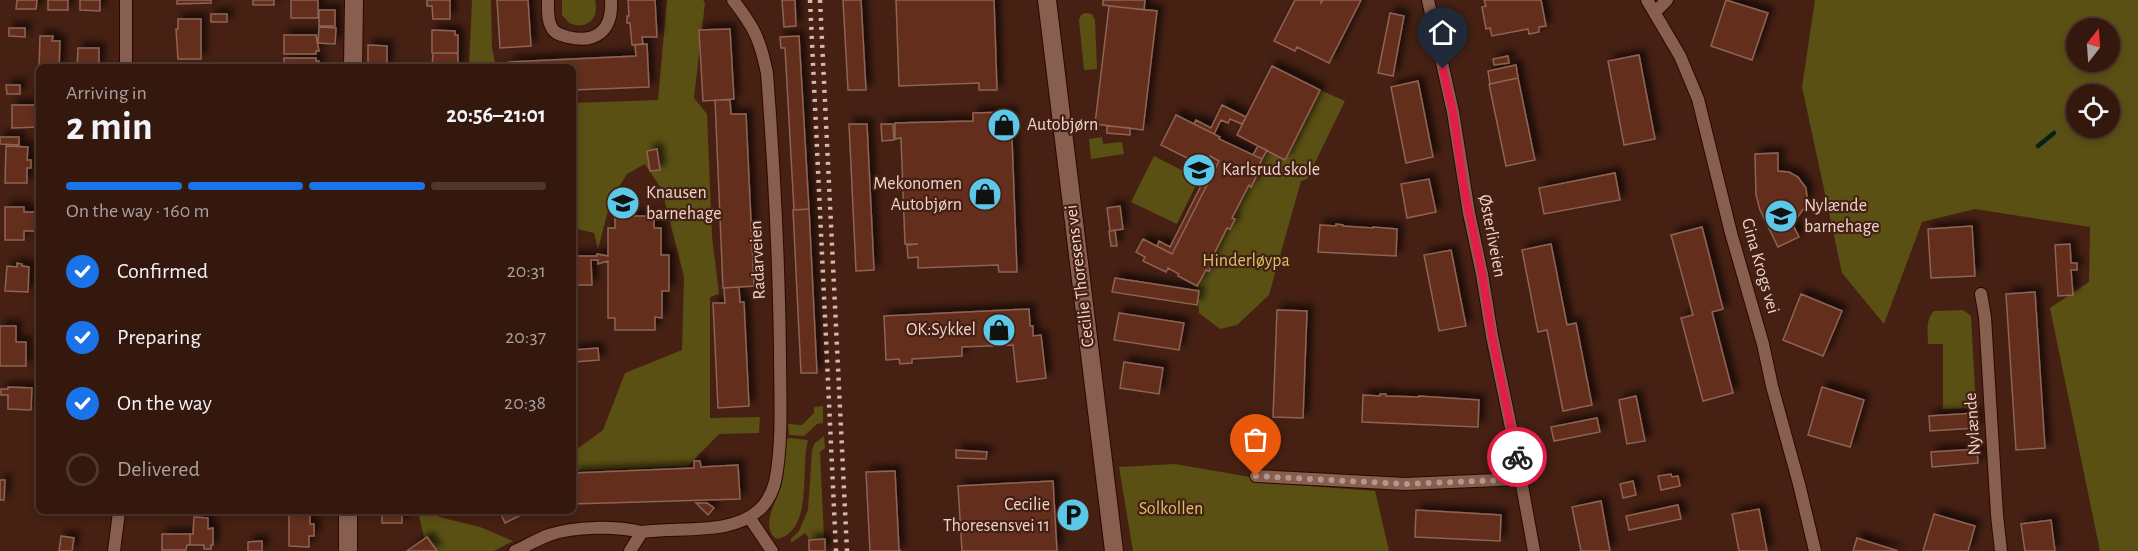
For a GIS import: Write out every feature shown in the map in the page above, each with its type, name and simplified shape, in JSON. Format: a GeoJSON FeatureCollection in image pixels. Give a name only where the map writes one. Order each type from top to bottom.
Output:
{"type":"FeatureCollection","features":[{"type":"Feature","properties":{"kind":"street"},"geometry":{"type":"LineString","coordinates":[[126,0],[126,64]]}},
{"type":"Feature","properties":{"kind":"street"},"geometry":{"type":"LineString","coordinates":[[353,64],[354,0]]}},
{"type":"Feature","properties":{"kind":"street"},"geometry":{"type":"LineString","coordinates":[[548,0],[548,12],[553,30],[560,35],[576,39],[593,38],[602,34],[610,18],[611,0]]}},
{"type":"Feature","properties":{"kind":"street","name":"Radarveien"},"geometry":{"type":"LineString","coordinates":[[733,0],[755,29],[767,73],[779,330],[779,417],[774,484],[764,505],[749,518]]}},
{"type":"Feature","properties":{"kind":"street","name":"Cecilie Thoresens vei"},"geometry":{"type":"LineString","coordinates":[[1047,0],[1114,551]]}},
{"type":"Feature","properties":{"kind":"street","name":"Østerliveien"},"geometry":{"type":"LineString","coordinates":[[1428,0],[1453,112],[1464,188],[1534,551]]}},
{"type":"Feature","properties":{"kind":"street","name":"Gina Krogs vei"},"geometry":{"type":"LineString","coordinates":[[1647,0],[1656,11],[1680,56],[1698,99],[1815,551]]}},
{"type":"Feature","properties":{"kind":"street"},"geometry":{"type":"LineString","coordinates":[[1656,11],[1667,0]]}},
{"type":"Feature","properties":{"kind":"street","name":"Nylænde"},"geometry":{"type":"LineString","coordinates":[[1981,294],[1985,317],[2001,551]]}},
{"type":"Feature","properties":{"kind":"street"},"geometry":{"type":"LineString","coordinates":[[1256,476],[1405,484],[1520,479]]}},
{"type":"Feature","properties":{"kind":"street"},"geometry":{"type":"LineString","coordinates":[[114,551],[119,514]]}},
{"type":"Feature","properties":{"kind":"street"},"geometry":{"type":"LineString","coordinates":[[348,514],[348,551]]}},
{"type":"Feature","properties":{"kind":"street"},"geometry":{"type":"LineString","coordinates":[[515,551],[565,531],[622,528],[642,532],[726,526],[749,518],[772,551]]}},
{"type":"Feature","properties":{"kind":"street"},"geometry":{"type":"LineString","coordinates":[[630,551],[642,532]]}},
{"type":"Feature","properties":{"kind":"green space"},"geometry":{"type":"Polygon","coordinates":[[[472,0],[491,0],[492,48],[495,64],[469,64],[472,0]]]}},
{"type":"Feature","properties":{"kind":"green space"},"geometry":{"type":"Polygon","coordinates":[[[562,0],[595,0],[594,17],[586,24],[569,23],[562,15],[562,0]]]}},
{"type":"Feature","properties":{"kind":"green space"},"geometry":{"type":"Polygon","coordinates":[[[667,0],[703,0],[705,3],[694,98],[707,114],[712,236],[719,294],[710,297],[710,418],[760,417],[759,433],[719,434],[688,466],[576,471],[576,450],[603,430],[625,373],[682,350],[684,277],[662,190],[645,164],[627,174],[611,199],[598,249],[594,233],[576,229],[576,103],[658,100],[667,0]]]}},
{"type":"Feature","properties":{"kind":"green space"},"geometry":{"type":"Polygon","coordinates":[[[1815,0],[2138,0],[2138,551],[2100,551],[2050,308],[2089,282],[2090,227],[1975,209],[1922,222],[1884,324],[1842,273],[1802,87],[1815,0]]]}},
{"type":"Feature","properties":{"kind":"green space"},"geometry":{"type":"Polygon","coordinates":[[[1085,13],[1092,14],[1095,20],[1097,69],[1084,70],[1079,20],[1085,13]]]}},
{"type":"Feature","properties":{"kind":"green space","name":"Hinderløypa"},"geometry":{"type":"Polygon","coordinates":[[[1320,90],[1345,101],[1307,179],[1301,181],[1269,295],[1237,325],[1220,329],[1199,313],[1197,286],[1206,270],[1209,271],[1213,262],[1211,260],[1227,228],[1235,219],[1232,218],[1249,185],[1252,186],[1256,178],[1254,176],[1267,150],[1285,160],[1320,90]]]}},
{"type":"Feature","properties":{"kind":"green space"},"geometry":{"type":"Polygon","coordinates":[[[1102,137],[1103,144],[1122,142],[1124,154],[1091,159],[1089,139],[1102,137]]]}},
{"type":"Feature","properties":{"kind":"green space"},"geometry":{"type":"Polygon","coordinates":[[[1154,156],[1199,179],[1177,224],[1131,202],[1154,156]]]}},
{"type":"Feature","properties":{"kind":"green space"},"geometry":{"type":"Polygon","coordinates":[[[1963,310],[1971,316],[1976,408],[1943,409],[1943,344],[1928,344],[1928,322],[1934,311],[1963,310]]]}},
{"type":"Feature","properties":{"kind":"green space"},"geometry":{"type":"Polygon","coordinates":[[[823,406],[823,423],[817,424],[804,436],[789,435],[788,424],[802,425],[814,413],[814,407],[823,406]]]}},
{"type":"Feature","properties":{"kind":"green space"},"geometry":{"type":"Polygon","coordinates":[[[824,436],[825,448],[820,452],[824,538],[809,539],[805,533],[791,543],[791,539],[799,531],[808,510],[814,444],[824,436]]]}},
{"type":"Feature","properties":{"kind":"green space"},"geometry":{"type":"Polygon","coordinates":[[[786,439],[808,440],[803,497],[801,512],[796,524],[789,534],[777,539],[769,527],[769,520],[782,482],[786,439]]]}},
{"type":"Feature","properties":{"kind":"green space","name":"Solkollen"},"geometry":{"type":"Polygon","coordinates":[[[1175,464],[1296,485],[1375,491],[1389,551],[1133,551],[1119,467],[1175,464]]]}},
{"type":"Feature","properties":{"kind":"green space"},"geometry":{"type":"Polygon","coordinates":[[[418,514],[438,514],[439,517],[480,527],[513,541],[494,551],[434,551],[424,537],[418,514]]]}},
{"type":"Feature","properties":{"kind":"building"},"geometry":{"type":"Polygon","coordinates":[[[17,0],[37,0],[36,9],[16,9],[17,0]]]}},
{"type":"Feature","properties":{"kind":"building"},"geometry":{"type":"Polygon","coordinates":[[[48,0],[68,0],[68,10],[48,10],[48,0]]]}},
{"type":"Feature","properties":{"kind":"building"},"geometry":{"type":"Polygon","coordinates":[[[80,0],[100,0],[100,11],[80,10],[80,0]]]}},
{"type":"Feature","properties":{"kind":"building"},"geometry":{"type":"Polygon","coordinates":[[[177,0],[211,0],[211,3],[177,4],[177,0]]]}},
{"type":"Feature","properties":{"kind":"building"},"geometry":{"type":"Polygon","coordinates":[[[253,0],[274,0],[274,5],[253,5],[253,0]]]}},
{"type":"Feature","properties":{"kind":"building"},"geometry":{"type":"Polygon","coordinates":[[[291,0],[318,0],[318,18],[291,18],[291,0]]]}},
{"type":"Feature","properties":{"kind":"building"},"geometry":{"type":"Polygon","coordinates":[[[427,0],[450,0],[450,19],[433,19],[432,6],[427,6],[427,0]]]}},
{"type":"Feature","properties":{"kind":"building"},"geometry":{"type":"Polygon","coordinates":[[[497,0],[528,0],[531,46],[500,48],[497,0]]]}},
{"type":"Feature","properties":{"kind":"building"},"geometry":{"type":"Polygon","coordinates":[[[628,0],[655,0],[657,37],[642,37],[643,44],[632,45],[630,23],[627,23],[628,0]]]}},
{"type":"Feature","properties":{"kind":"building"},"geometry":{"type":"Polygon","coordinates":[[[782,0],[795,0],[796,26],[784,27],[782,0]]]}},
{"type":"Feature","properties":{"kind":"building"},"geometry":{"type":"Polygon","coordinates":[[[843,0],[861,0],[866,90],[848,90],[843,0]]]}},
{"type":"Feature","properties":{"kind":"building"},"geometry":{"type":"Polygon","coordinates":[[[896,0],[994,0],[997,90],[979,90],[979,83],[899,86],[896,0]]]}},
{"type":"Feature","properties":{"kind":"building"},"geometry":{"type":"Polygon","coordinates":[[[1103,0],[1145,0],[1144,10],[1103,5],[1103,0]]]}},
{"type":"Feature","properties":{"kind":"building"},"geometry":{"type":"Polygon","coordinates":[[[1295,0],[1321,0],[1321,3],[1323,0],[1361,0],[1329,63],[1297,47],[1295,51],[1274,41],[1295,0]]]}},
{"type":"Feature","properties":{"kind":"building"},"geometry":{"type":"Polygon","coordinates":[[[1484,0],[1541,0],[1546,26],[1539,27],[1539,32],[1529,34],[1528,29],[1492,36],[1490,28],[1486,29],[1482,7],[1486,6],[1484,0]]]}},
{"type":"Feature","properties":{"kind":"building"},"geometry":{"type":"Polygon","coordinates":[[[1726,0],[1768,13],[1752,60],[1711,46],[1726,0]]]}},
{"type":"Feature","properties":{"kind":"building"},"geometry":{"type":"Polygon","coordinates":[[[1109,6],[1157,11],[1143,130],[1095,124],[1109,6]]]}},
{"type":"Feature","properties":{"kind":"building"},"geometry":{"type":"Polygon","coordinates":[[[319,10],[335,10],[335,26],[319,26],[319,10]]]}},
{"type":"Feature","properties":{"kind":"building"},"geometry":{"type":"Polygon","coordinates":[[[1390,13],[1404,16],[1393,76],[1378,73],[1390,13]]]}},
{"type":"Feature","properties":{"kind":"building"},"geometry":{"type":"Polygon","coordinates":[[[211,14],[227,14],[227,22],[211,22],[211,14]]]}},
{"type":"Feature","properties":{"kind":"building"},"geometry":{"type":"Polygon","coordinates":[[[178,19],[201,19],[201,59],[178,59],[176,29],[178,29],[178,19]]]}},
{"type":"Feature","properties":{"kind":"building"},"geometry":{"type":"Polygon","coordinates":[[[319,27],[336,28],[335,44],[318,43],[319,27]]]}},
{"type":"Feature","properties":{"kind":"building"},"geometry":{"type":"Polygon","coordinates":[[[9,28],[25,28],[25,37],[9,36],[9,28]]]}},
{"type":"Feature","properties":{"kind":"building"},"geometry":{"type":"Polygon","coordinates":[[[730,29],[734,99],[703,101],[699,30],[730,29]]]}},
{"type":"Feature","properties":{"kind":"building"},"geometry":{"type":"Polygon","coordinates":[[[432,30],[455,31],[455,35],[458,35],[458,53],[432,53],[432,30]]]}},
{"type":"Feature","properties":{"kind":"building"},"geometry":{"type":"Polygon","coordinates":[[[284,35],[316,35],[319,51],[316,51],[316,54],[284,54],[284,35]]]}},
{"type":"Feature","properties":{"kind":"building"},"geometry":{"type":"Polygon","coordinates":[[[40,36],[53,36],[52,41],[60,41],[59,64],[39,64],[40,36]]]}},
{"type":"Feature","properties":{"kind":"building"},"geometry":{"type":"Polygon","coordinates":[[[799,36],[809,209],[794,210],[785,48],[781,48],[780,37],[799,36]]]}},
{"type":"Feature","properties":{"kind":"building"},"geometry":{"type":"Polygon","coordinates":[[[647,44],[649,87],[576,90],[576,64],[509,64],[509,62],[636,56],[635,45],[647,44]]]}},
{"type":"Feature","properties":{"kind":"building"},"geometry":{"type":"Polygon","coordinates":[[[368,45],[387,46],[387,64],[368,64],[368,45]]]}},
{"type":"Feature","properties":{"kind":"building"},"geometry":{"type":"Polygon","coordinates":[[[78,48],[99,48],[99,64],[77,64],[78,48]]]}},
{"type":"Feature","properties":{"kind":"building"},"geometry":{"type":"Polygon","coordinates":[[[433,53],[456,53],[458,55],[458,64],[432,64],[433,53]]]}},
{"type":"Feature","properties":{"kind":"building"},"geometry":{"type":"Polygon","coordinates":[[[1639,55],[1655,139],[1624,145],[1608,61],[1639,55]]]}},
{"type":"Feature","properties":{"kind":"building"},"geometry":{"type":"Polygon","coordinates":[[[1508,56],[1509,63],[1494,65],[1493,59],[1508,56]]]}},
{"type":"Feature","properties":{"kind":"building"},"geometry":{"type":"Polygon","coordinates":[[[284,58],[316,58],[316,61],[319,61],[319,64],[284,64],[284,58]]]}},
{"type":"Feature","properties":{"kind":"building"},"geometry":{"type":"Polygon","coordinates":[[[1516,65],[1518,78],[1490,84],[1488,71],[1516,65]]]}},
{"type":"Feature","properties":{"kind":"building"},"geometry":{"type":"Polygon","coordinates":[[[1272,66],[1320,90],[1285,160],[1237,135],[1272,66]]]}},
{"type":"Feature","properties":{"kind":"building"},"geometry":{"type":"Polygon","coordinates":[[[1518,78],[1535,160],[1506,166],[1489,84],[1518,78]]]}},
{"type":"Feature","properties":{"kind":"building"},"geometry":{"type":"Polygon","coordinates":[[[1418,81],[1433,157],[1406,163],[1391,87],[1418,81]]]}},
{"type":"Feature","properties":{"kind":"building"},"geometry":{"type":"Polygon","coordinates":[[[6,85],[20,85],[20,94],[7,94],[6,85]]]}},
{"type":"Feature","properties":{"kind":"building"},"geometry":{"type":"Polygon","coordinates":[[[715,100],[730,100],[731,114],[746,114],[754,286],[723,288],[715,100]]]}},
{"type":"Feature","properties":{"kind":"building"},"geometry":{"type":"Polygon","coordinates":[[[12,105],[36,105],[36,127],[12,128],[12,105]]]}},
{"type":"Feature","properties":{"kind":"building"},"geometry":{"type":"Polygon","coordinates":[[[1222,105],[1246,117],[1242,124],[1230,119],[1228,123],[1221,120],[1214,134],[1194,124],[1196,120],[1211,128],[1222,105]]]}},
{"type":"Feature","properties":{"kind":"building"},"geometry":{"type":"Polygon","coordinates":[[[1011,112],[1017,272],[999,272],[998,265],[918,268],[918,257],[908,258],[907,245],[918,244],[905,244],[901,138],[895,139],[895,123],[973,121],[973,113],[1011,112]]]}},
{"type":"Feature","properties":{"kind":"building"},"geometry":{"type":"Polygon","coordinates":[[[1176,115],[1262,159],[1251,187],[1249,185],[1232,218],[1235,219],[1230,229],[1227,228],[1211,260],[1213,262],[1209,271],[1206,270],[1197,286],[1168,268],[1166,272],[1143,261],[1145,257],[1136,252],[1143,239],[1172,254],[1219,161],[1210,156],[1205,167],[1161,145],[1176,115]]]}},
{"type":"Feature","properties":{"kind":"building"},"geometry":{"type":"Polygon","coordinates":[[[849,124],[867,124],[874,270],[856,271],[849,124]]]}},
{"type":"Feature","properties":{"kind":"building"},"geometry":{"type":"Polygon","coordinates":[[[881,124],[893,124],[894,140],[882,141],[881,124]]]}},
{"type":"Feature","properties":{"kind":"building"},"geometry":{"type":"Polygon","coordinates":[[[1107,126],[1130,128],[1130,135],[1107,133],[1107,126]]]}},
{"type":"Feature","properties":{"kind":"building"},"geometry":{"type":"Polygon","coordinates":[[[0,137],[19,137],[19,145],[0,144],[0,137]]]}},
{"type":"Feature","properties":{"kind":"building"},"geometry":{"type":"Polygon","coordinates":[[[6,146],[28,147],[27,160],[31,160],[31,168],[27,168],[27,183],[5,183],[6,146]]]}},
{"type":"Feature","properties":{"kind":"building"},"geometry":{"type":"Polygon","coordinates":[[[1258,146],[1267,150],[1262,159],[1253,155],[1258,146]]]}},
{"type":"Feature","properties":{"kind":"building"},"geometry":{"type":"Polygon","coordinates":[[[657,149],[660,170],[650,171],[647,151],[657,149]]]}},
{"type":"Feature","properties":{"kind":"building"},"geometry":{"type":"Polygon","coordinates":[[[1778,153],[1778,171],[1789,172],[1798,177],[1806,188],[1807,197],[1805,207],[1797,218],[1793,220],[1789,212],[1783,214],[1788,225],[1792,223],[1799,237],[1778,247],[1760,210],[1756,195],[1755,154],[1778,153]]]}},
{"type":"Feature","properties":{"kind":"building"},"geometry":{"type":"Polygon","coordinates":[[[1210,156],[1219,161],[1172,254],[1157,246],[1159,241],[1170,247],[1211,166],[1206,164],[1210,156]]]}},
{"type":"Feature","properties":{"kind":"building"},"geometry":{"type":"Polygon","coordinates":[[[1615,173],[1620,200],[1544,214],[1539,188],[1615,173]]]}},
{"type":"Feature","properties":{"kind":"building"},"geometry":{"type":"Polygon","coordinates":[[[1429,179],[1436,212],[1407,218],[1401,184],[1429,179]]]}},
{"type":"Feature","properties":{"kind":"building"},"geometry":{"type":"Polygon","coordinates":[[[1120,206],[1123,229],[1110,231],[1107,208],[1120,206]]]}},
{"type":"Feature","properties":{"kind":"building"},"geometry":{"type":"Polygon","coordinates":[[[5,207],[24,207],[24,212],[36,212],[36,231],[24,231],[24,240],[5,240],[5,207]]]}},
{"type":"Feature","properties":{"kind":"building"},"geometry":{"type":"Polygon","coordinates":[[[809,209],[817,373],[801,373],[793,210],[809,209]]]}},
{"type":"Feature","properties":{"kind":"building"},"geometry":{"type":"Polygon","coordinates":[[[615,216],[654,216],[654,228],[661,228],[661,255],[669,255],[669,291],[662,291],[662,318],[655,317],[655,330],[615,330],[615,318],[608,318],[608,261],[598,264],[598,260],[591,260],[592,285],[576,285],[576,256],[597,256],[597,254],[608,256],[608,228],[615,228],[615,216]]]}},
{"type":"Feature","properties":{"kind":"building"},"geometry":{"type":"Polygon","coordinates":[[[1336,224],[1397,229],[1396,256],[1318,252],[1320,225],[1336,226],[1336,224]]]}},
{"type":"Feature","properties":{"kind":"building"},"geometry":{"type":"Polygon","coordinates":[[[1972,226],[1975,276],[1931,278],[1928,229],[1972,226]]]}},
{"type":"Feature","properties":{"kind":"building"},"geometry":{"type":"Polygon","coordinates":[[[1702,227],[1723,309],[1712,312],[1733,393],[1703,401],[1681,318],[1693,315],[1671,235],[1702,227]]]}},
{"type":"Feature","properties":{"kind":"building"},"geometry":{"type":"Polygon","coordinates":[[[1115,230],[1117,246],[1111,246],[1109,231],[1115,230]]]}},
{"type":"Feature","properties":{"kind":"building"},"geometry":{"type":"Polygon","coordinates":[[[1551,244],[1567,325],[1576,323],[1592,405],[1563,411],[1547,330],[1538,332],[1522,250],[1551,244]]]}},
{"type":"Feature","properties":{"kind":"building"},"geometry":{"type":"Polygon","coordinates":[[[2070,244],[2071,263],[2077,263],[2077,270],[2071,270],[2073,295],[2058,296],[2055,245],[2070,244]]]}},
{"type":"Feature","properties":{"kind":"building"},"geometry":{"type":"Polygon","coordinates":[[[1451,250],[1466,326],[1439,331],[1424,255],[1451,250]]]}},
{"type":"Feature","properties":{"kind":"building"},"geometry":{"type":"Polygon","coordinates":[[[17,263],[29,267],[28,292],[5,291],[7,266],[17,267],[17,263]]]}},
{"type":"Feature","properties":{"kind":"building"},"geometry":{"type":"Polygon","coordinates":[[[1115,278],[1199,291],[1197,305],[1112,292],[1115,278]]]}},
{"type":"Feature","properties":{"kind":"building"},"geometry":{"type":"Polygon","coordinates":[[[739,287],[740,302],[744,302],[749,406],[718,408],[713,303],[725,303],[724,288],[739,287]]]}},
{"type":"Feature","properties":{"kind":"building"},"geometry":{"type":"Polygon","coordinates":[[[2035,292],[2045,448],[2016,450],[2006,294],[2035,292]]]}},
{"type":"Feature","properties":{"kind":"building"},"geometry":{"type":"Polygon","coordinates":[[[1801,294],[1842,311],[1823,356],[1783,340],[1801,294]]]}},
{"type":"Feature","properties":{"kind":"building"},"geometry":{"type":"Polygon","coordinates":[[[1029,309],[1033,336],[1041,335],[1046,378],[1017,382],[1013,345],[962,347],[962,356],[912,359],[912,363],[900,364],[899,359],[886,360],[884,316],[1029,309]]]}},
{"type":"Feature","properties":{"kind":"building"},"geometry":{"type":"Polygon","coordinates":[[[1277,310],[1307,311],[1303,418],[1273,417],[1277,310]]]}},
{"type":"Feature","properties":{"kind":"building"},"geometry":{"type":"Polygon","coordinates":[[[1119,313],[1184,323],[1179,350],[1114,340],[1119,313]]]}},
{"type":"Feature","properties":{"kind":"building"},"geometry":{"type":"Polygon","coordinates":[[[0,326],[16,326],[16,342],[26,342],[26,366],[0,366],[0,326]]]}},
{"type":"Feature","properties":{"kind":"building"},"geometry":{"type":"Polygon","coordinates":[[[598,348],[599,360],[576,362],[576,350],[598,348]]]}},
{"type":"Feature","properties":{"kind":"building"},"geometry":{"type":"Polygon","coordinates":[[[1124,362],[1163,368],[1159,394],[1120,388],[1124,362]]]}},
{"type":"Feature","properties":{"kind":"building"},"geometry":{"type":"Polygon","coordinates":[[[8,387],[32,388],[31,410],[8,409],[8,395],[1,395],[1,389],[8,389],[8,387]]]}},
{"type":"Feature","properties":{"kind":"building"},"geometry":{"type":"Polygon","coordinates":[[[1822,387],[1864,400],[1850,447],[1808,435],[1822,387]]]}},
{"type":"Feature","properties":{"kind":"building"},"geometry":{"type":"Polygon","coordinates":[[[1380,394],[1479,400],[1478,427],[1362,422],[1363,395],[1380,396],[1380,394]]]}},
{"type":"Feature","properties":{"kind":"building"},"geometry":{"type":"Polygon","coordinates":[[[1636,396],[1645,441],[1627,444],[1619,400],[1636,396]]]}},
{"type":"Feature","properties":{"kind":"building"},"geometry":{"type":"Polygon","coordinates":[[[1975,413],[1976,428],[1930,431],[1929,416],[1975,413]]]}},
{"type":"Feature","properties":{"kind":"building"},"geometry":{"type":"Polygon","coordinates":[[[1597,418],[1600,432],[1554,441],[1551,427],[1597,418]]]}},
{"type":"Feature","properties":{"kind":"building"},"geometry":{"type":"Polygon","coordinates":[[[1977,449],[1978,463],[1932,467],[1931,452],[1977,449]]]}},
{"type":"Feature","properties":{"kind":"building"},"geometry":{"type":"Polygon","coordinates":[[[956,450],[987,452],[986,459],[956,458],[956,450]]]}},
{"type":"Feature","properties":{"kind":"building"},"geometry":{"type":"Polygon","coordinates":[[[694,461],[700,461],[701,467],[738,465],[740,499],[576,504],[576,473],[694,468],[694,461]]]}},
{"type":"Feature","properties":{"kind":"building"},"geometry":{"type":"Polygon","coordinates":[[[895,471],[899,550],[901,551],[870,551],[866,472],[895,471]]]}},
{"type":"Feature","properties":{"kind":"building"},"geometry":{"type":"Polygon","coordinates":[[[1671,474],[1672,477],[1678,476],[1680,486],[1661,490],[1658,476],[1671,474]]]}},
{"type":"Feature","properties":{"kind":"building"},"geometry":{"type":"Polygon","coordinates":[[[0,480],[5,480],[4,500],[0,500],[0,480]]]}},
{"type":"Feature","properties":{"kind":"building"},"geometry":{"type":"Polygon","coordinates":[[[1053,481],[1057,551],[962,551],[958,486],[1053,481]]]}},
{"type":"Feature","properties":{"kind":"building"},"geometry":{"type":"Polygon","coordinates":[[[1633,481],[1636,495],[1623,498],[1620,484],[1633,481]]]}},
{"type":"Feature","properties":{"kind":"building"},"geometry":{"type":"Polygon","coordinates":[[[1601,501],[1610,551],[1581,551],[1572,507],[1601,501]]]}},
{"type":"Feature","properties":{"kind":"building"},"geometry":{"type":"Polygon","coordinates":[[[696,503],[707,503],[714,508],[708,515],[696,503]]]}},
{"type":"Feature","properties":{"kind":"building"},"geometry":{"type":"Polygon","coordinates":[[[1678,505],[1681,519],[1629,530],[1626,516],[1678,505]]]}},
{"type":"Feature","properties":{"kind":"building"},"geometry":{"type":"Polygon","coordinates":[[[1759,509],[1767,551],[1739,551],[1732,514],[1759,509]]]}},
{"type":"Feature","properties":{"kind":"building"},"geometry":{"type":"Polygon","coordinates":[[[1416,510],[1501,515],[1500,541],[1415,537],[1416,510]]]}},
{"type":"Feature","properties":{"kind":"building"},"geometry":{"type":"Polygon","coordinates":[[[289,514],[310,514],[310,524],[314,524],[314,536],[309,536],[309,547],[289,546],[289,514]]]}},
{"type":"Feature","properties":{"kind":"building"},"geometry":{"type":"Polygon","coordinates":[[[382,514],[402,514],[402,523],[382,523],[382,514]]]}},
{"type":"Feature","properties":{"kind":"building"},"geometry":{"type":"Polygon","coordinates":[[[501,514],[523,514],[505,523],[501,514]]]}},
{"type":"Feature","properties":{"kind":"building"},"geometry":{"type":"Polygon","coordinates":[[[1934,514],[1975,526],[1968,551],[1923,551],[1934,514]]]}},
{"type":"Feature","properties":{"kind":"building"},"geometry":{"type":"Polygon","coordinates":[[[194,517],[208,518],[208,529],[213,528],[211,549],[204,549],[204,545],[190,545],[194,517]]]}},
{"type":"Feature","properties":{"kind":"building"},"geometry":{"type":"Polygon","coordinates":[[[2051,520],[2055,551],[2025,551],[2021,524],[2051,520]]]}},
{"type":"Feature","properties":{"kind":"building"},"geometry":{"type":"Polygon","coordinates":[[[162,534],[190,534],[190,545],[187,545],[186,550],[162,550],[162,534]]]}},
{"type":"Feature","properties":{"kind":"building"},"geometry":{"type":"Polygon","coordinates":[[[61,536],[74,538],[72,551],[59,551],[61,536]]]}},
{"type":"Feature","properties":{"kind":"building"},"geometry":{"type":"Polygon","coordinates":[[[427,537],[437,551],[407,551],[427,537]]]}},
{"type":"Feature","properties":{"kind":"building"},"geometry":{"type":"Polygon","coordinates":[[[1857,538],[1898,551],[1853,551],[1857,538]]]}},
{"type":"Feature","properties":{"kind":"building"},"geometry":{"type":"Polygon","coordinates":[[[825,539],[825,551],[809,551],[809,540],[825,539]]]}},
{"type":"Feature","properties":{"kind":"building"},"geometry":{"type":"Polygon","coordinates":[[[262,541],[262,551],[248,551],[248,542],[262,541]]]}},
{"type":"Feature","properties":{"kind":"waterway"},"geometry":{"type":"LineString","coordinates":[[2038,146],[2054,133]]}},
{"type":"Feature","properties":{"kind":"railway"},"geometry":{"type":"LineString","coordinates":[[810,0],[836,551]]}},
{"type":"Feature","properties":{"kind":"railway"},"geometry":{"type":"LineString","coordinates":[[820,0],[847,551]]}},
{"type":"Feature","properties":{"kind":"way so far"},"geometry":{"type":"LineString","coordinates":[[1256,476],[1405,484],[1520,479],[1517,457]]}},
{"type":"Feature","properties":{"kind":"place","name":"Autobjørn"},"geometry":{"type":"Point","coordinates":[1004,125]}},
{"type":"Feature","properties":{"kind":"place","name":"Karlsrud skole"},"geometry":{"type":"Point","coordinates":[1199,170]}},
{"type":"Feature","properties":{"kind":"place","name":"Mekonomen Autobjørn"},"geometry":{"type":"Point","coordinates":[985,194]}},
{"type":"Feature","properties":{"kind":"place","name":"Knausen barnehage"},"geometry":{"type":"Point","coordinates":[623,203]}},
{"type":"Feature","properties":{"kind":"place","name":"Nylænde barnehage"},"geometry":{"type":"Point","coordinates":[1781,216]}},
{"type":"Feature","properties":{"kind":"place","name":"OK:Sykkel"},"geometry":{"type":"Point","coordinates":[999,330]}},
{"type":"Feature","properties":{"kind":"place","name":"Cecilie Thoresensvei 11"},"geometry":{"type":"Point","coordinates":[1073,515]}},
{"type":"Feature","properties":{"kind":"route"},"geometry":{"type":"LineString","coordinates":[[1443,69],[1453,112],[1464,188],[1492,336],[1517,457]]}}]}
